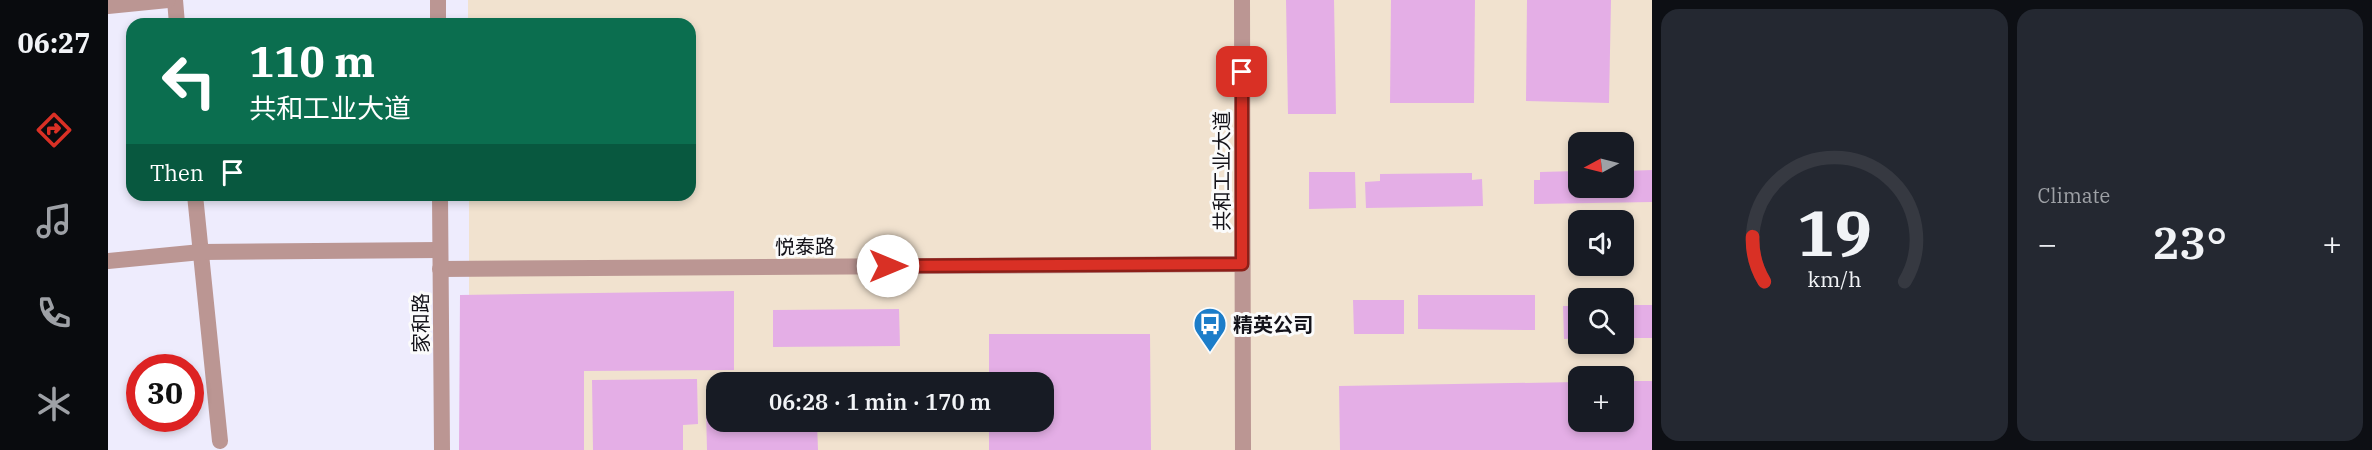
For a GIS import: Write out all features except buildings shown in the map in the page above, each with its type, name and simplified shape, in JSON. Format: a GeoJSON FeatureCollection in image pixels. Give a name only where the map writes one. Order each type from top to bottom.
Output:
{"type":"FeatureCollection","features":[{"type":"Feature","properties":{"kind":"street"},"geometry":{"type":"LineString","coordinates":[[108,6],[168,0]]}},
{"type":"Feature","properties":{"kind":"street"},"geometry":{"type":"LineString","coordinates":[[175,0],[176,18]]}},
{"type":"Feature","properties":{"kind":"street"},"geometry":{"type":"LineString","coordinates":[[438,0],[438,18]]}},
{"type":"Feature","properties":{"kind":"street","name":"共和工业大道"},"geometry":{"type":"LineString","coordinates":[[1242,0],[1243,450]]}},
{"type":"Feature","properties":{"kind":"street"},"geometry":{"type":"LineString","coordinates":[[196,201],[220,441]]}},
{"type":"Feature","properties":{"kind":"street","name":"家和路"},"geometry":{"type":"LineString","coordinates":[[440,201],[442,450]]}},
{"type":"Feature","properties":{"kind":"street"},"geometry":{"type":"LineString","coordinates":[[108,261],[201,252],[440,250]]}},
{"type":"Feature","properties":{"kind":"street","name":"悦泰路"},"geometry":{"type":"LineString","coordinates":[[440,269],[1242,264]]}},
{"type":"Feature","properties":{"kind":"shaded area"},"geometry":{"type":"Polygon","coordinates":[[[468,0],[1652,0],[1652,450],[469,450],[469,201],[696,201],[696,18],[468,18],[468,0]]]}},
{"type":"Feature","properties":{"kind":"place","name":"精英公司"},"geometry":{"type":"Point","coordinates":[1210,353]}},
{"type":"Feature","properties":{"kind":"route"},"geometry":{"type":"LineString","coordinates":[[888,266],[1242,264],[1242,72]]}}]}
